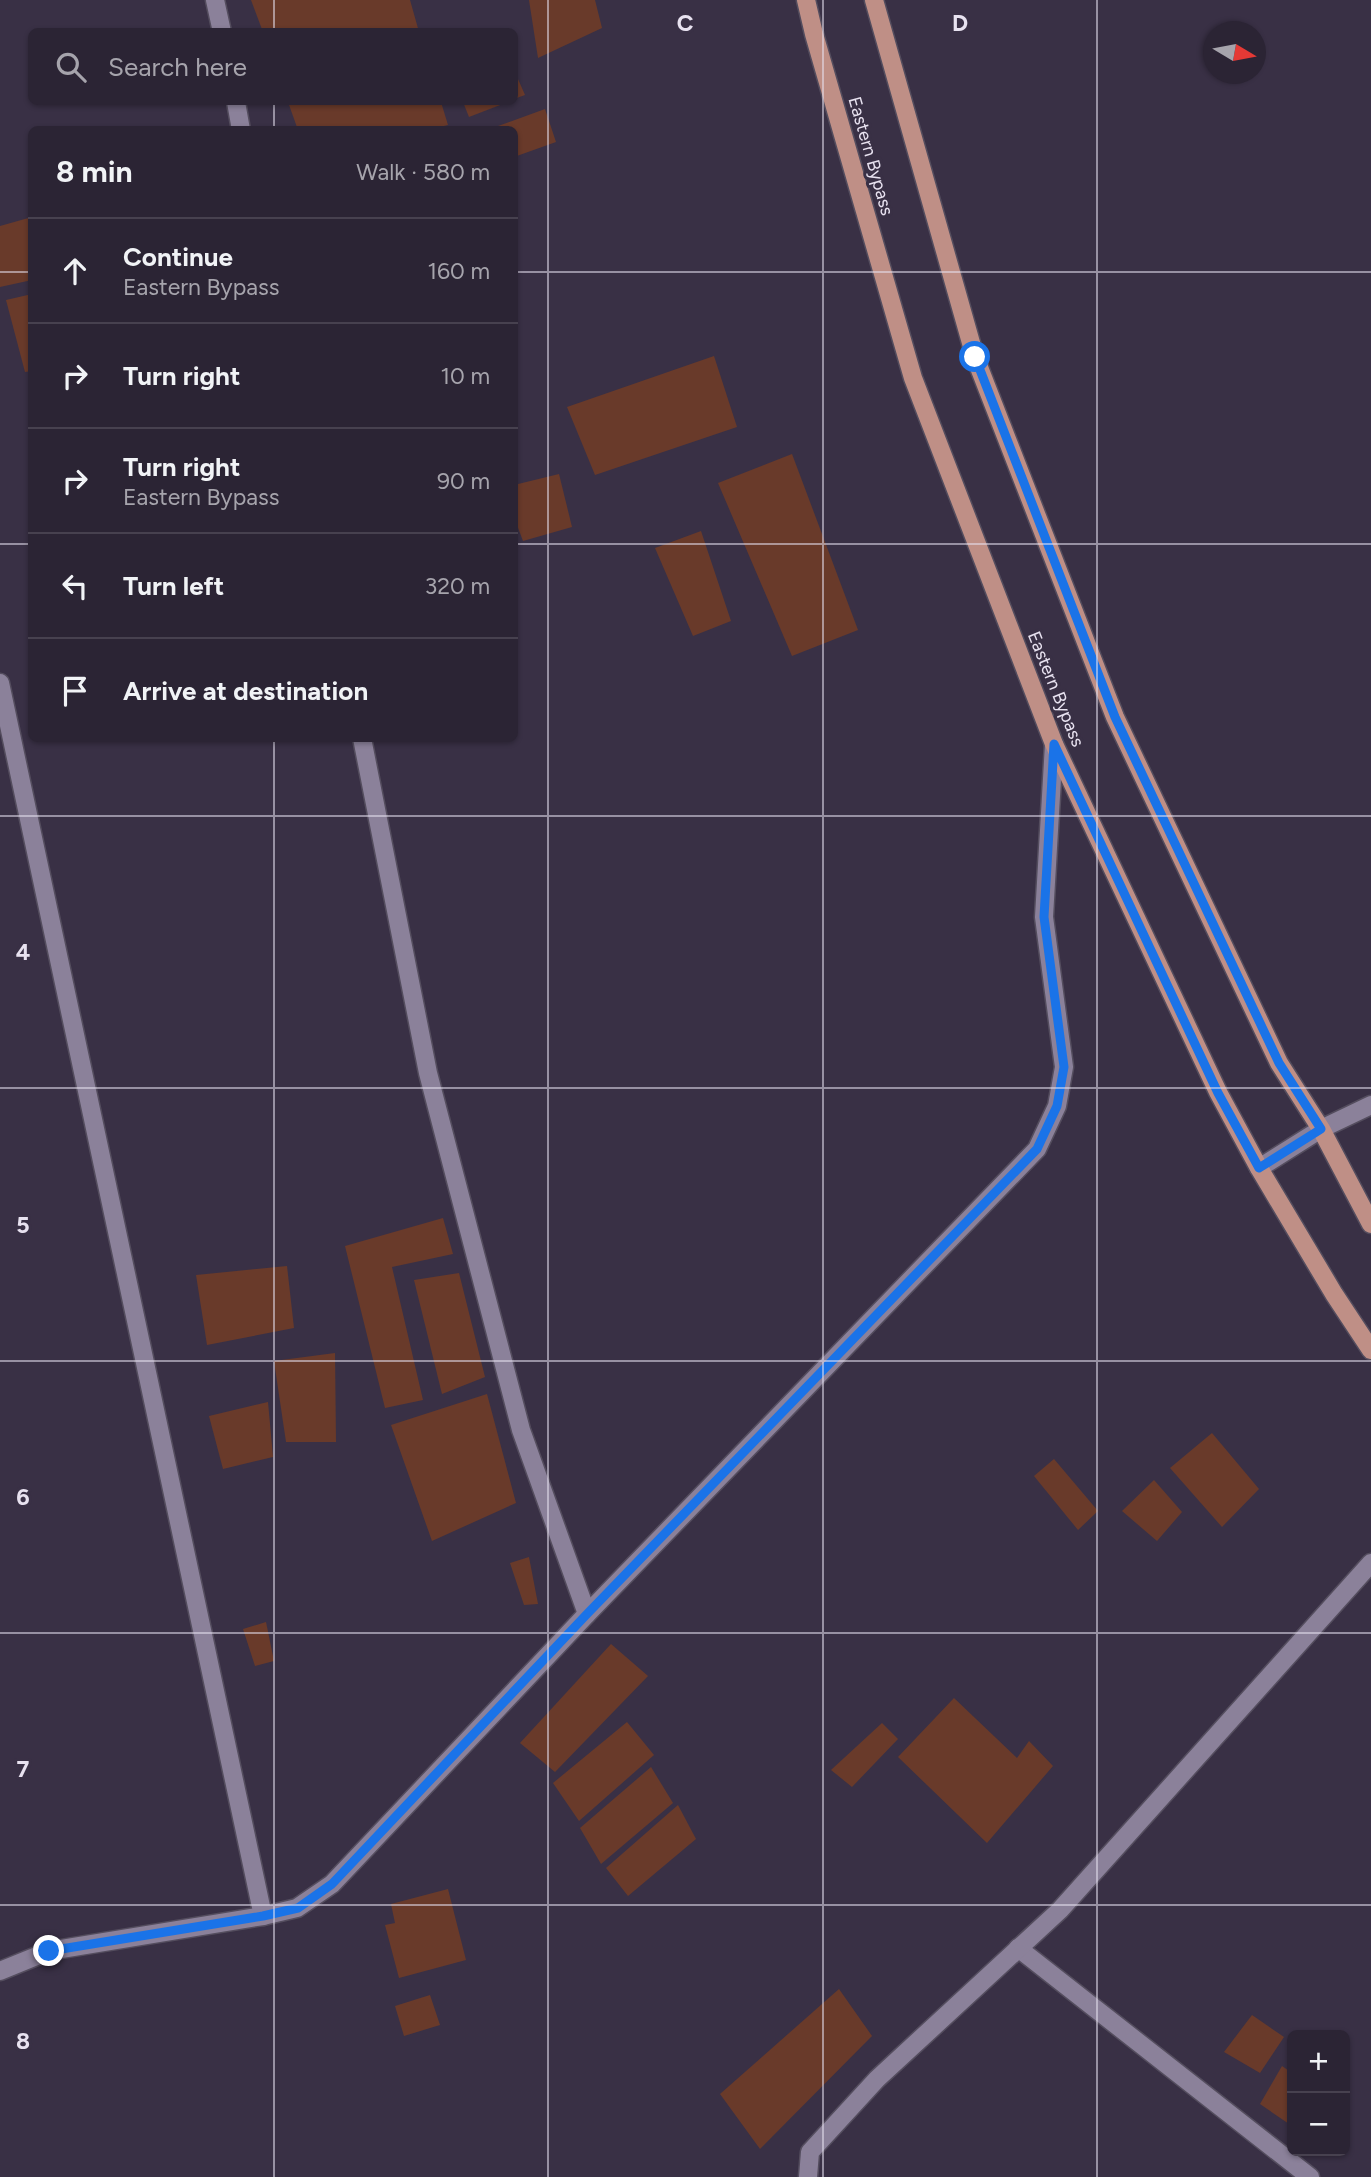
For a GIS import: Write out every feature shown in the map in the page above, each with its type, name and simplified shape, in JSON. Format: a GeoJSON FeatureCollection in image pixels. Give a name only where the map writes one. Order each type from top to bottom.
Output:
{"type":"FeatureCollection","features":[{"type":"Feature","properties":{"kind":"main road","name":"Eastern Bypass"},"geometry":{"type":"LineString","coordinates":[[806,0],[913,378],[1054,744],[1218,1093],[1334,1294],[1371,1350]]}},
{"type":"Feature","properties":{"kind":"main road"},"geometry":{"type":"LineString","coordinates":[[874,0],[975,357],[1115,717],[1279,1063],[1321,1129],[1371,1224]]}},
{"type":"Feature","properties":{"kind":"street"},"geometry":{"type":"LineString","coordinates":[[215,0],[221,28]]}},
{"type":"Feature","properties":{"kind":"street"},"geometry":{"type":"LineString","coordinates":[[237,105],[240,126]]}},
{"type":"Feature","properties":{"kind":"street"},"geometry":{"type":"LineString","coordinates":[[0,683],[263,1916]]}},
{"type":"Feature","properties":{"kind":"street"},"geometry":{"type":"LineString","coordinates":[[363,742],[428,1073],[521,1430],[587,1614]]}},
{"type":"Feature","properties":{"kind":"street"},"geometry":{"type":"LineString","coordinates":[[0,1971],[49,1951],[298,1908],[332,1884],[587,1614],[1037,1149],[1057,1106],[1064,1067],[1044,917],[1054,744]]}},
{"type":"Feature","properties":{"kind":"street"},"geometry":{"type":"LineString","coordinates":[[1259,1168],[1321,1129],[1371,1105]]}},
{"type":"Feature","properties":{"kind":"street"},"geometry":{"type":"LineString","coordinates":[[808,2177],[810,2152],[877,2079],[1060,1910],[1371,1563]]}},
{"type":"Feature","properties":{"kind":"street"},"geometry":{"type":"LineString","coordinates":[[1018,1948],[1310,2177]]}},
{"type":"Feature","properties":{"kind":"building"},"geometry":{"type":"Polygon","coordinates":[[[251,0],[410,0],[418,28],[262,28],[251,0]]]}},
{"type":"Feature","properties":{"kind":"building"},"geometry":{"type":"Polygon","coordinates":[[[529,0],[595,0],[602,28],[538,58],[529,0]]]}},
{"type":"Feature","properties":{"kind":"building"},"geometry":{"type":"Polygon","coordinates":[[[518,79],[525,95],[518,98],[518,79]]]}},
{"type":"Feature","properties":{"kind":"building"},"geometry":{"type":"Polygon","coordinates":[[[289,105],[442,105],[448,125],[444,126],[297,126],[289,105]]]}},
{"type":"Feature","properties":{"kind":"building"},"geometry":{"type":"Polygon","coordinates":[[[464,105],[500,105],[469,117],[464,105]]]}},
{"type":"Feature","properties":{"kind":"building"},"geometry":{"type":"Polygon","coordinates":[[[545,109],[556,142],[518,156],[518,126],[498,126],[545,109]]]}},
{"type":"Feature","properties":{"kind":"building"},"geometry":{"type":"Polygon","coordinates":[[[28,218],[28,281],[0,287],[0,226],[28,218]]]}},
{"type":"Feature","properties":{"kind":"building"},"geometry":{"type":"Polygon","coordinates":[[[28,295],[28,372],[25,372],[6,300],[28,295]]]}},
{"type":"Feature","properties":{"kind":"building"},"geometry":{"type":"Polygon","coordinates":[[[714,356],[737,427],[595,475],[567,407],[714,356]]]}},
{"type":"Feature","properties":{"kind":"building"},"geometry":{"type":"Polygon","coordinates":[[[792,454],[858,630],[792,656],[718,483],[792,454]]]}},
{"type":"Feature","properties":{"kind":"building"},"geometry":{"type":"Polygon","coordinates":[[[559,474],[572,527],[523,541],[518,528],[518,484],[559,474]]]}},
{"type":"Feature","properties":{"kind":"building"},"geometry":{"type":"Polygon","coordinates":[[[701,531],[731,621],[693,636],[655,548],[701,531]]]}},
{"type":"Feature","properties":{"kind":"building"},"geometry":{"type":"Polygon","coordinates":[[[443,1218],[453,1254],[392,1267],[423,1400],[385,1408],[345,1246],[443,1218]]]}},
{"type":"Feature","properties":{"kind":"building"},"geometry":{"type":"Polygon","coordinates":[[[287,1266],[294,1328],[207,1345],[196,1275],[287,1266]]]}},
{"type":"Feature","properties":{"kind":"building"},"geometry":{"type":"Polygon","coordinates":[[[459,1273],[485,1377],[442,1394],[414,1280],[459,1273]]]}},
{"type":"Feature","properties":{"kind":"building"},"geometry":{"type":"Polygon","coordinates":[[[335,1353],[336,1442],[286,1442],[274,1361],[335,1353]]]}},
{"type":"Feature","properties":{"kind":"building"},"geometry":{"type":"Polygon","coordinates":[[[487,1394],[516,1503],[432,1541],[391,1425],[487,1394]]]}},
{"type":"Feature","properties":{"kind":"building"},"geometry":{"type":"Polygon","coordinates":[[[268,1402],[273,1457],[223,1469],[209,1416],[268,1402]]]}},
{"type":"Feature","properties":{"kind":"building"},"geometry":{"type":"Polygon","coordinates":[[[1212,1433],[1259,1489],[1222,1527],[1170,1468],[1212,1433]]]}},
{"type":"Feature","properties":{"kind":"building"},"geometry":{"type":"Polygon","coordinates":[[[1054,1459],[1098,1511],[1078,1530],[1034,1476],[1054,1459]]]}},
{"type":"Feature","properties":{"kind":"building"},"geometry":{"type":"Polygon","coordinates":[[[1154,1480],[1182,1512],[1157,1541],[1122,1511],[1154,1480]]]}},
{"type":"Feature","properties":{"kind":"building"},"geometry":{"type":"Polygon","coordinates":[[[529,1557],[538,1604],[524,1605],[510,1563],[529,1557]]]}},
{"type":"Feature","properties":{"kind":"building"},"geometry":{"type":"Polygon","coordinates":[[[266,1622],[274,1661],[255,1666],[243,1629],[266,1622]]]}},
{"type":"Feature","properties":{"kind":"building"},"geometry":{"type":"Polygon","coordinates":[[[611,1644],[648,1676],[555,1772],[520,1743],[611,1644]]]}},
{"type":"Feature","properties":{"kind":"building"},"geometry":{"type":"Polygon","coordinates":[[[954,1698],[1017,1758],[1029,1741],[1053,1766],[987,1843],[898,1757],[954,1698]]]}},
{"type":"Feature","properties":{"kind":"building"},"geometry":{"type":"Polygon","coordinates":[[[627,1722],[654,1755],[579,1821],[553,1783],[627,1722]]]}},
{"type":"Feature","properties":{"kind":"building"},"geometry":{"type":"Polygon","coordinates":[[[882,1723],[898,1739],[852,1787],[831,1770],[882,1723]]]}},
{"type":"Feature","properties":{"kind":"building"},"geometry":{"type":"Polygon","coordinates":[[[651,1767],[673,1803],[601,1864],[580,1828],[651,1767]]]}},
{"type":"Feature","properties":{"kind":"building"},"geometry":{"type":"Polygon","coordinates":[[[678,1805],[696,1839],[628,1896],[606,1868],[678,1805]]]}},
{"type":"Feature","properties":{"kind":"building"},"geometry":{"type":"Polygon","coordinates":[[[448,1889],[466,1960],[399,1978],[385,1925],[395,1923],[391,1904],[448,1889]]]}},
{"type":"Feature","properties":{"kind":"building"},"geometry":{"type":"Polygon","coordinates":[[[839,1989],[872,2036],[760,2149],[720,2094],[839,1989]]]}},
{"type":"Feature","properties":{"kind":"building"},"geometry":{"type":"Polygon","coordinates":[[[430,1995],[440,2025],[404,2036],[395,2006],[430,1995]]]}},
{"type":"Feature","properties":{"kind":"building"},"geometry":{"type":"Polygon","coordinates":[[[1252,2015],[1284,2037],[1260,2073],[1224,2052],[1252,2015]]]}},
{"type":"Feature","properties":{"kind":"building"},"geometry":{"type":"Polygon","coordinates":[[[1282,2066],[1287,2070],[1287,2123],[1260,2104],[1282,2066]]]}},
{"type":"Feature","properties":{"kind":"route"},"geometry":{"type":"LineString","coordinates":[[49,1951],[298,1908],[332,1884],[587,1614],[1037,1149],[1057,1106],[1064,1067],[1044,917],[1054,744],[1218,1093],[1259,1168],[1321,1129],[1279,1063],[1115,717],[975,357]]}}]}
